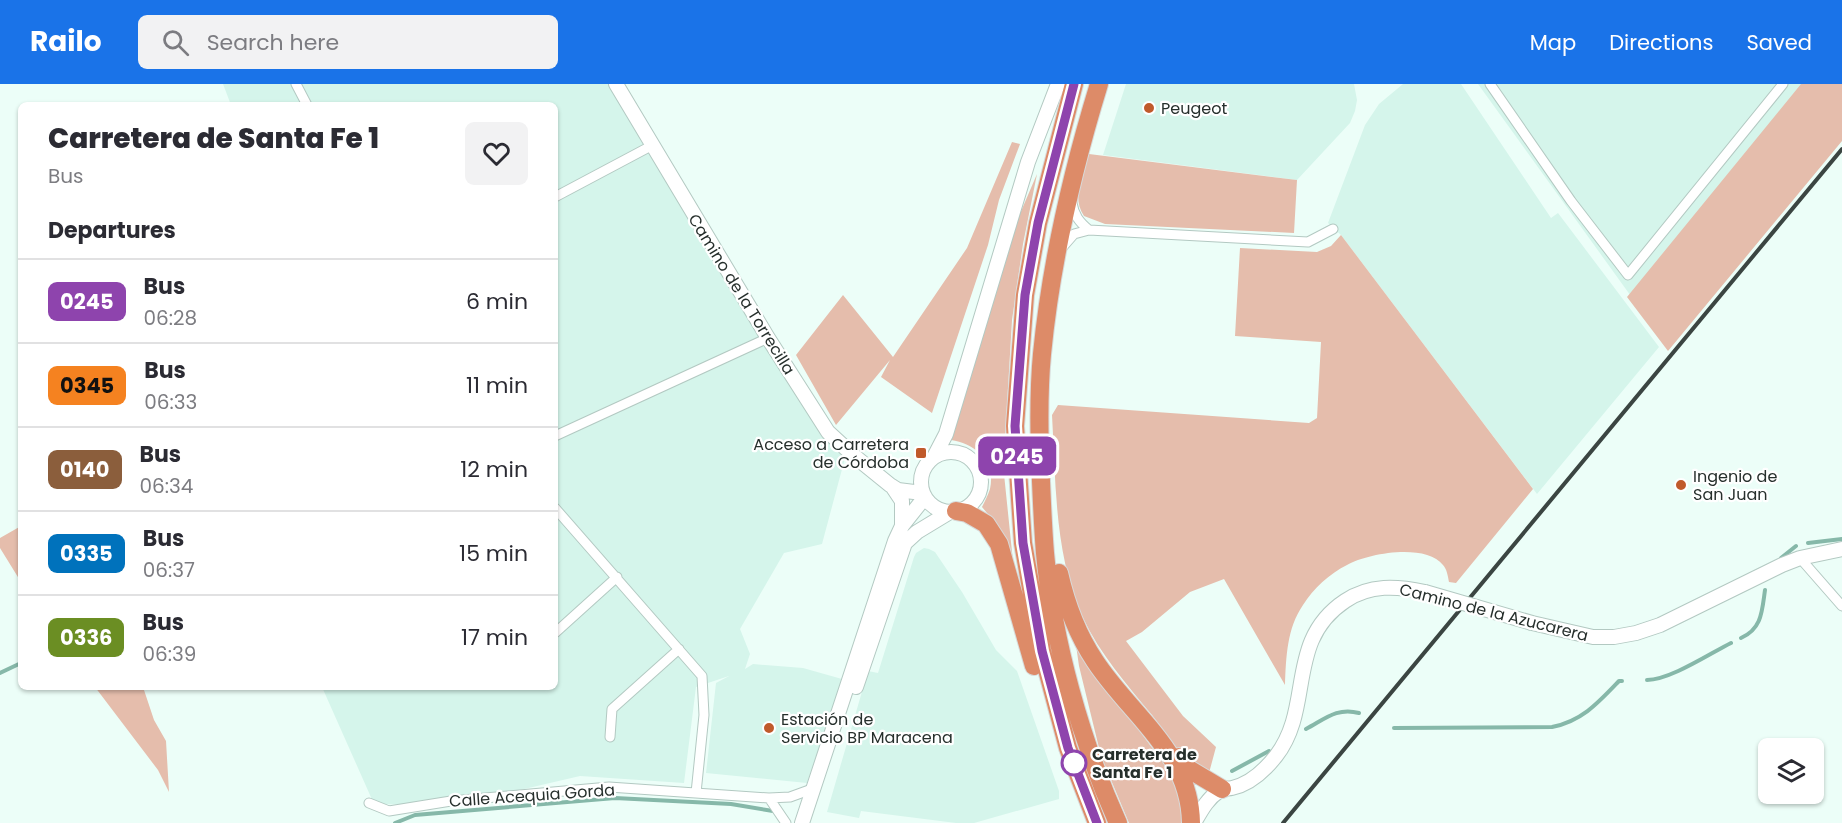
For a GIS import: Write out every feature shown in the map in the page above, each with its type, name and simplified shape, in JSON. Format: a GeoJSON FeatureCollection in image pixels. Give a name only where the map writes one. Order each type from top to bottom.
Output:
{"type":"FeatureCollection","features":[{"type":"Feature","properties":{"kind":"highway"},"geometry":{"type":"LineString","coordinates":[[1074,84],[1038,223],[1025,295],[1015,426],[1019,497],[1027,564],[1042,651],[1068,748],[1097,823]]}},
{"type":"Feature","properties":{"kind":"highway"},"geometry":{"type":"LineString","coordinates":[[1099,84],[1069,191],[1057,254],[1042,353],[1040,445],[1045,555],[1058,636],[1071,692],[1092,759],[1118,823]]}},
{"type":"Feature","properties":{"kind":"highway"},"geometry":{"type":"LineString","coordinates":[[953,512],[967,513],[986,524],[999,544],[1048,712],[1068,748]]}},
{"type":"Feature","properties":{"kind":"highway"},"geometry":{"type":"LineString","coordinates":[[1043,525],[1054,554],[1063,592],[1081,638],[1095,662],[1175,762],[1189,795],[1192,823]]}},
{"type":"Feature","properties":{"kind":"highway"},"geometry":{"type":"LineString","coordinates":[[1163,745],[1177,755],[1187,768],[1222,789]]}},
{"type":"Feature","properties":{"kind":"street"},"geometry":{"type":"LineString","coordinates":[[296,84],[305,102]]}},
{"type":"Feature","properties":{"kind":"street","name":"Camino de la Torrecilla"},"geometry":{"type":"LineString","coordinates":[[616,84],[651,146],[828,432],[898,490],[923,494]]}},
{"type":"Feature","properties":{"kind":"street"},"geometry":{"type":"LineString","coordinates":[[890,484],[902,484],[923,471],[934,457],[946,434],[1028,162],[1058,84]]}},
{"type":"Feature","properties":{"kind":"street"},"geometry":{"type":"LineString","coordinates":[[1490,84],[1571,201],[1628,275],[1783,84]]}},
{"type":"Feature","properties":{"kind":"street"},"geometry":{"type":"LineString","coordinates":[[558,196],[651,146]]}},
{"type":"Feature","properties":{"kind":"street"},"geometry":{"type":"LineString","coordinates":[[1069,191],[1074,213],[1081,224],[1089,230]]}},
{"type":"Feature","properties":{"kind":"street"},"geometry":{"type":"LineString","coordinates":[[1057,254],[1074,234],[1089,230],[1308,242],[1333,229]]}},
{"type":"Feature","properties":{"kind":"street"},"geometry":{"type":"LineString","coordinates":[[558,435],[768,338]]}},
{"type":"Feature","properties":{"kind":"street"},"geometry":{"type":"LineString","coordinates":[[811,823],[905,543],[917,532],[968,506],[977,496],[980,483],[978,471],[971,460],[959,453],[946,452],[934,457]]}},
{"type":"Feature","properties":{"kind":"street"},"geometry":{"type":"LineString","coordinates":[[802,823],[895,541],[923,494],[923,471]]}},
{"type":"Feature","properties":{"kind":"street","name":"Camino de la Torrecilla"},"geometry":{"type":"LineString","coordinates":[[890,484],[903,501],[902,526]]}},
{"type":"Feature","properties":{"kind":"street"},"geometry":{"type":"LineString","coordinates":[[923,494],[933,506],[953,512]]}},
{"type":"Feature","properties":{"kind":"street"},"geometry":{"type":"LineString","coordinates":[[558,511],[702,676],[704,715],[696,793]]}},
{"type":"Feature","properties":{"kind":"street","name":"Camino de la Azucarera"},"geometry":{"type":"LineString","coordinates":[[1192,823],[1206,803],[1222,789],[1232,788],[1246,782],[1262,772],[1278,755],[1295,713],[1305,658],[1312,637],[1329,614],[1350,597],[1366,590],[1400,587],[1532,623],[1593,637],[1614,637],[1660,625],[1750,579],[1800,558],[1842,549]]}},
{"type":"Feature","properties":{"kind":"street"},"geometry":{"type":"LineString","coordinates":[[1800,558],[1842,606]]}},
{"type":"Feature","properties":{"kind":"street"},"geometry":{"type":"LineString","coordinates":[[558,630],[617,577]]}},
{"type":"Feature","properties":{"kind":"street"},"geometry":{"type":"LineString","coordinates":[[610,737],[612,709],[679,649]]}},
{"type":"Feature","properties":{"kind":"street","name":"Calle Acequia Gorda"},"geometry":{"type":"LineString","coordinates":[[369,803],[388,811],[451,801],[609,787],[769,798],[790,797],[812,789]]}},
{"type":"Feature","properties":{"kind":"street"},"geometry":{"type":"LineString","coordinates":[[769,798],[786,823]]}},
{"type":"Feature","properties":{"kind":"shaded area"},"geometry":{"type":"Polygon","coordinates":[[[223,84],[609,84],[825,435],[845,458],[822,544],[784,553],[740,629],[750,654],[745,669],[753,664],[803,668],[842,679],[807,783],[706,773],[716,683],[729,676],[696,687],[684,783],[580,776],[455,805],[374,804],[323,690],[558,690],[558,102],[230,102],[223,84]]]}},
{"type":"Feature","properties":{"kind":"shaded area"},"geometry":{"type":"Polygon","coordinates":[[[1126,84],[1354,84],[1357,100],[1350,123],[1297,180],[1103,155],[1126,84]]]}},
{"type":"Feature","properties":{"kind":"shaded area"},"geometry":{"type":"Polygon","coordinates":[[[1403,84],[1461,84],[1551,218],[1558,213],[1659,347],[1537,494],[1341,235],[1328,223],[1365,125],[1379,104],[1403,84]]]}},
{"type":"Feature","properties":{"kind":"shaded area"},"geometry":{"type":"Polygon","coordinates":[[[1478,84],[1809,84],[1633,299],[1478,84]]]}},
{"type":"Feature","properties":{"kind":"shaded area"},"geometry":{"type":"Polygon","coordinates":[[[1801,84],[1842,84],[1842,141],[1668,351],[1627,297],[1801,84]]]}},
{"type":"Feature","properties":{"kind":"shaded area"},"geometry":{"type":"Polygon","coordinates":[[[1012,142],[1020,144],[999,200],[988,245],[932,413],[881,377],[890,360],[836,425],[796,355],[843,295],[893,357],[967,248],[1012,142]]]}},
{"type":"Feature","properties":{"kind":"shaded area"},"geometry":{"type":"Polygon","coordinates":[[[1089,154],[1297,180],[1294,233],[1105,224],[1084,216],[1080,209],[1078,193],[1089,154]]]}},
{"type":"Feature","properties":{"kind":"shaded area"},"geometry":{"type":"Polygon","coordinates":[[[1037,174],[1023,244],[1012,320],[1005,439],[1004,474],[1014,571],[997,525],[982,507],[990,489],[991,479],[987,463],[976,450],[951,440],[1019,216],[1037,174]]]}},
{"type":"Feature","properties":{"kind":"shaded area"},"geometry":{"type":"Polygon","coordinates":[[[1341,235],[1533,489],[1456,583],[1449,582],[1444,567],[1435,558],[1411,552],[1368,557],[1347,565],[1328,577],[1307,599],[1294,623],[1287,653],[1285,685],[1224,579],[1190,592],[1142,632],[1126,641],[1183,716],[1216,747],[1209,773],[1192,763],[1177,748],[1106,657],[1083,618],[1066,569],[1058,518],[1052,415],[1058,405],[1309,423],[1317,418],[1321,342],[1235,336],[1240,248],[1317,252],[1331,246],[1341,235]]]}},
{"type":"Feature","properties":{"kind":"shaded area"},"geometry":{"type":"Polygon","coordinates":[[[18,528],[18,577],[0,548],[0,538],[18,528]]]}},
{"type":"Feature","properties":{"kind":"shaded area"},"geometry":{"type":"Polygon","coordinates":[[[924,548],[935,552],[996,650],[1017,671],[1059,791],[1059,799],[974,823],[956,823],[861,811],[859,818],[827,812],[868,671],[878,673],[914,557],[924,548]]]}},
{"type":"Feature","properties":{"kind":"shaded area"},"geometry":{"type":"Polygon","coordinates":[[[1076,645],[1167,768],[1181,797],[1184,823],[1129,823],[1101,756],[1076,645]]]}},
{"type":"Feature","properties":{"kind":"shaded area"},"geometry":{"type":"Polygon","coordinates":[[[97,690],[144,690],[154,720],[166,741],[169,792],[158,770],[97,690]]]}},
{"type":"Feature","properties":{"kind":"waterway"},"geometry":{"type":"LineString","coordinates":[[1808,543],[1842,539]]}},
{"type":"Feature","properties":{"kind":"waterway"},"geometry":{"type":"LineString","coordinates":[[1781,558],[1796,546]]}},
{"type":"Feature","properties":{"kind":"waterway"},"geometry":{"type":"LineString","coordinates":[[1741,638],[1753,630],[1757,624],[1762,612],[1765,590]]}},
{"type":"Feature","properties":{"kind":"waterway"},"geometry":{"type":"LineString","coordinates":[[1647,680],[1667,676],[1731,643]]}},
{"type":"Feature","properties":{"kind":"waterway"},"geometry":{"type":"LineString","coordinates":[[0,673],[18,664]]}},
{"type":"Feature","properties":{"kind":"waterway"},"geometry":{"type":"LineString","coordinates":[[1394,728],[1552,727],[1581,716],[1619,681],[1622,681]]}},
{"type":"Feature","properties":{"kind":"waterway"},"geometry":{"type":"LineString","coordinates":[[1306,729],[1338,713],[1359,713]]}},
{"type":"Feature","properties":{"kind":"waterway"},"geometry":{"type":"LineString","coordinates":[[1232,771],[1269,751]]}},
{"type":"Feature","properties":{"kind":"waterway"},"geometry":{"type":"LineString","coordinates":[[395,823],[415,815],[615,798],[731,804],[773,811]]}},
{"type":"Feature","properties":{"kind":"railway"},"geometry":{"type":"LineString","coordinates":[[1283,823],[1842,149]]}},
{"type":"Feature","properties":{"kind":"bus line","name":"0245"},"geometry":{"type":"LineString","coordinates":[[1074,84],[1038,223],[1025,295],[1015,426],[1023,543],[1042,651],[1068,748],[1097,823]]}},
{"type":"Feature","properties":{"kind":"place","name":"Peugeot"},"geometry":{"type":"Point","coordinates":[1149,108]}},
{"type":"Feature","properties":{"kind":"place","name":"Acceso a Carretera de Córdoba"},"geometry":{"type":"Point","coordinates":[921,453]}},
{"type":"Feature","properties":{"kind":"place","name":"Ingenio de San Juan"},"geometry":{"type":"Point","coordinates":[1681,485]}},
{"type":"Feature","properties":{"kind":"place","name":"Estación de Servicio BP Maracena"},"geometry":{"type":"Point","coordinates":[769,728]}},
{"type":"Feature","properties":{"kind":"place","name":"Carretera de Santa Fe 1"},"geometry":{"type":"Point","coordinates":[1074,763]}}]}
